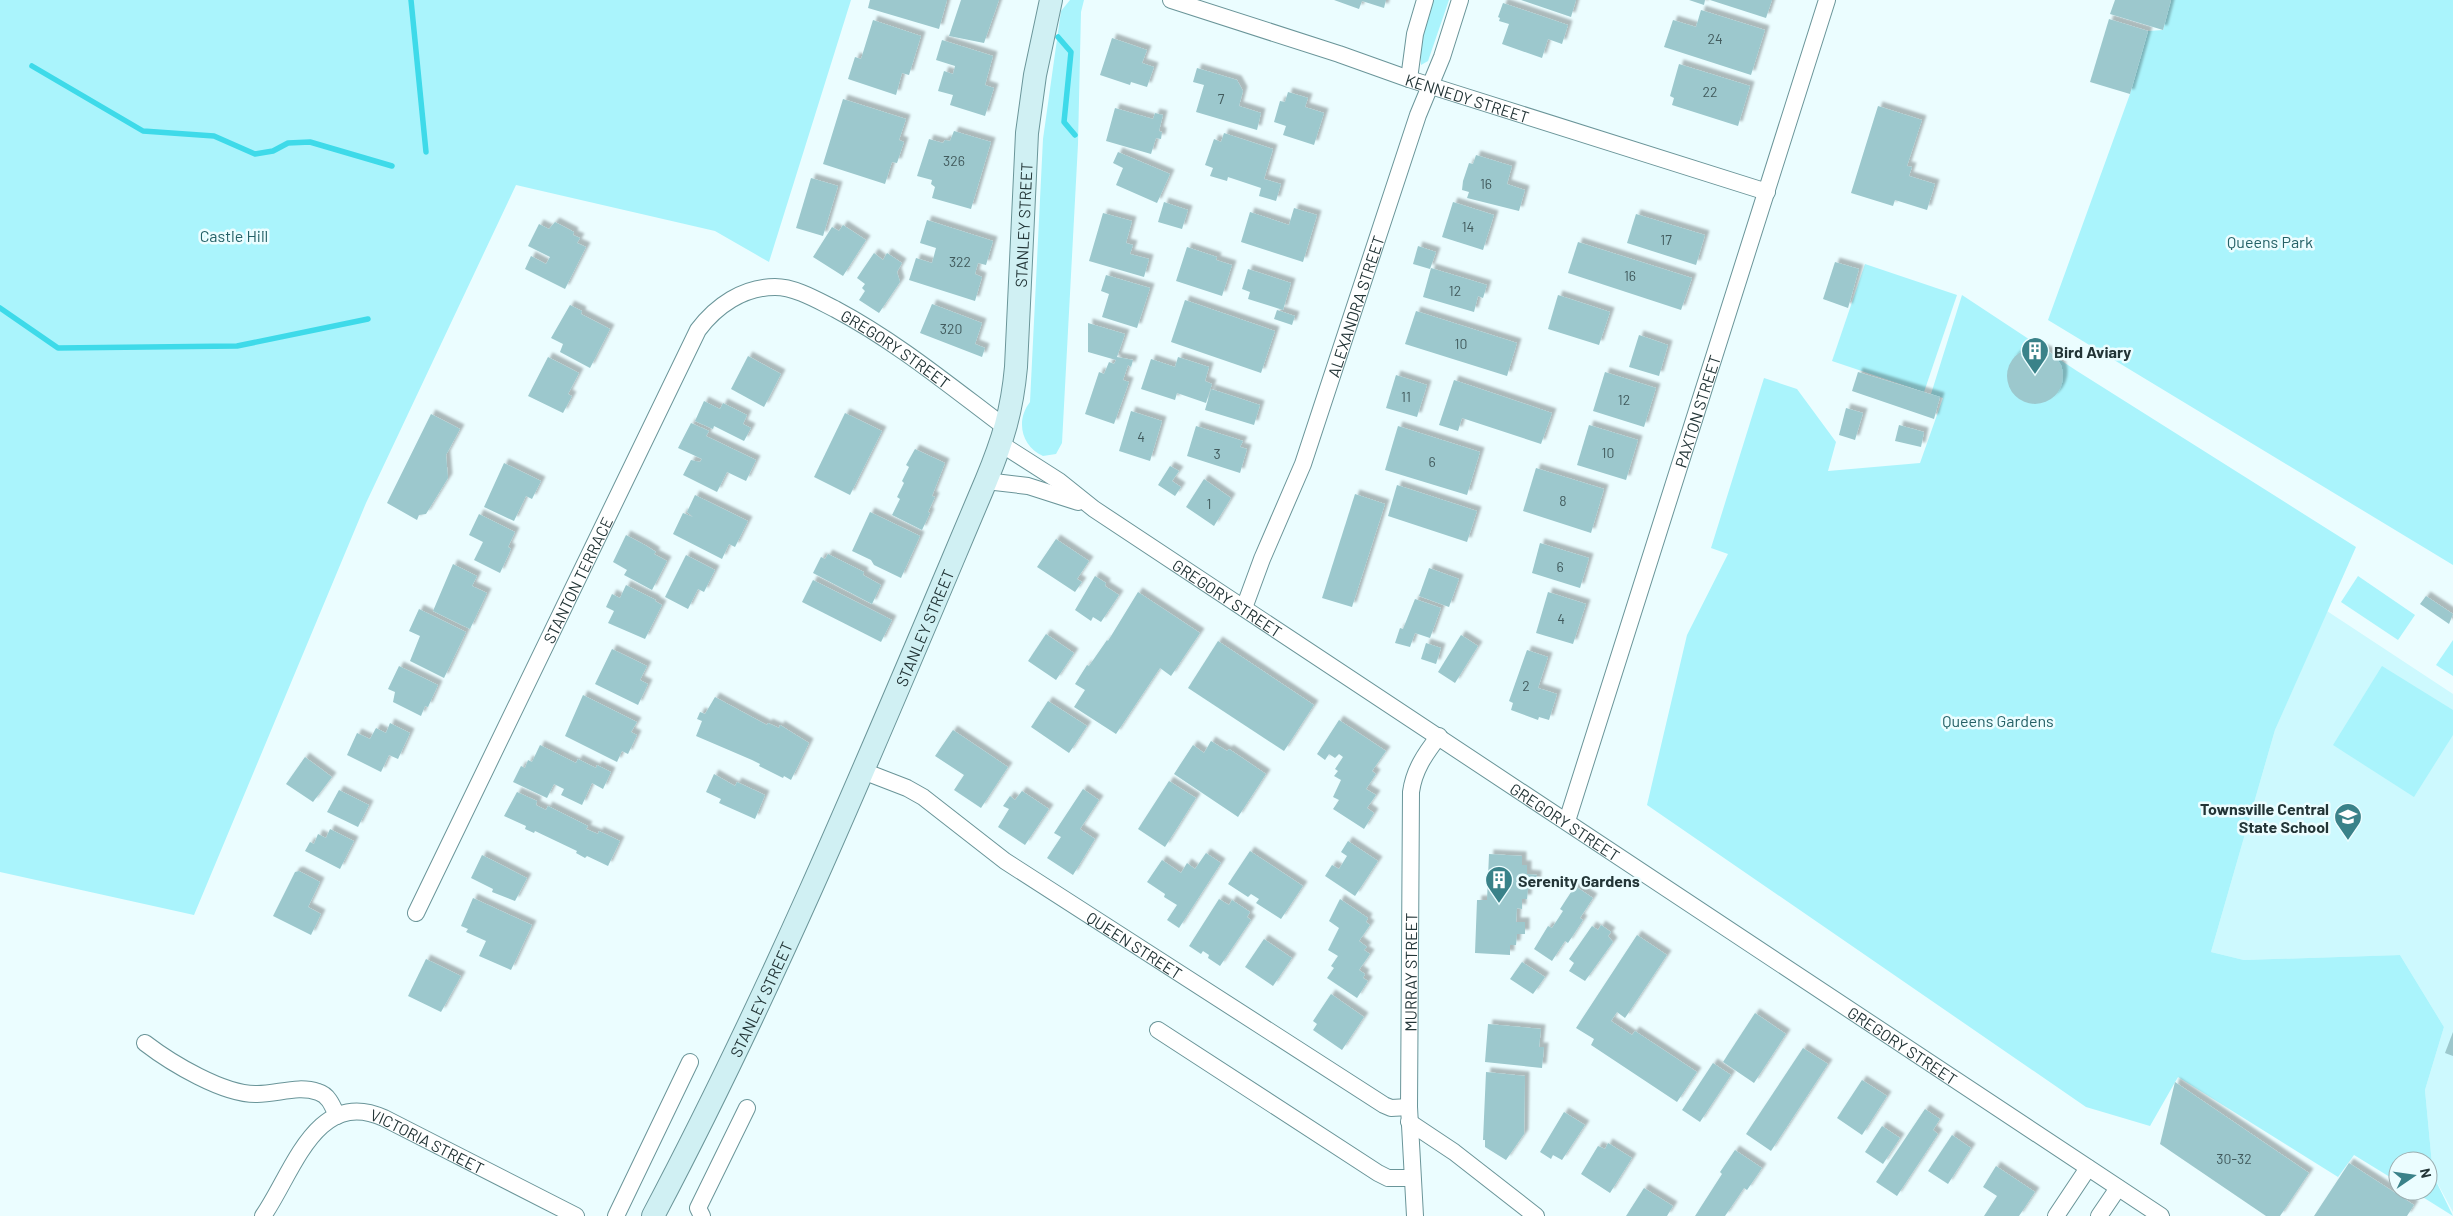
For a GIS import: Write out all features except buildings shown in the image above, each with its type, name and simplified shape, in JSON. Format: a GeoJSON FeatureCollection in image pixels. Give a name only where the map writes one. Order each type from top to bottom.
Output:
{"type":"FeatureCollection","features":[{"type":"Feature","properties":{"kind":"main road","name":"STANLEY STREET"},"geometry":{"type":"LineString","coordinates":[[653,1216],[722,1080],[864,771],[986,481],[1003,436],[1012,402],[1016,367],[1027,133],[1035,74],[1053,2]]}},
{"type":"Feature","properties":{"kind":"street","name":"KENNEDY STREET"},"geometry":{"type":"LineString","coordinates":[[1171,0],[1328,50],[1429,86],[1767,192]]}},
{"type":"Feature","properties":{"kind":"street"},"geometry":{"type":"LineString","coordinates":[[1409,79],[1415,34],[1425,0]]}},
{"type":"Feature","properties":{"kind":"street","name":"ALEXANDRA STREET"},"geometry":{"type":"LineString","coordinates":[[1244,608],[1262,559],[1304,464],[1429,86],[1442,58],[1460,0]]}},
{"type":"Feature","properties":{"kind":"street","name":"PAXTON STREET"},"geometry":{"type":"LineString","coordinates":[[1567,821],[1827,0]]}},
{"type":"Feature","properties":{"kind":"street","name":"GREGORY STREET"},"geometry":{"type":"LineString","coordinates":[[775,287],[814,298],[858,321],[915,358],[1003,436],[1094,509],[2161,1216]]}},
{"type":"Feature","properties":{"kind":"street","name":"STANTON TERRACE"},"geometry":{"type":"LineString","coordinates":[[416,913],[698,330],[715,310],[733,298],[754,290],[775,287]]}},
{"type":"Feature","properties":{"kind":"street","name":"GREGORY STREET"},"geometry":{"type":"LineString","coordinates":[[986,481],[1018,484],[1045,490],[1094,509]]}},
{"type":"Feature","properties":{"kind":"street","name":"MURRAY STREET"},"geometry":{"type":"LineString","coordinates":[[1415,1216],[1411,1178],[1409,1115],[1411,792],[1417,769],[1439,736]]}},
{"type":"Feature","properties":{"kind":"street","name":"QUEEN STREET"},"geometry":{"type":"LineString","coordinates":[[864,771],[907,788],[923,797],[1005,861],[1384,1105],[1409,1115],[1536,1216]]}},
{"type":"Feature","properties":{"kind":"street"},"geometry":{"type":"LineString","coordinates":[[1158,1030],[1378,1173],[1388,1178],[1411,1178]]}},
{"type":"Feature","properties":{"kind":"street"},"geometry":{"type":"LineString","coordinates":[[145,1044],[182,1068],[245,1094],[263,1094],[295,1089],[317,1091],[326,1096],[337,1116],[325,1122],[310,1136],[263,1216]]}},
{"type":"Feature","properties":{"kind":"street"},"geometry":{"type":"LineString","coordinates":[[616,1216],[690,1062]]}},
{"type":"Feature","properties":{"kind":"street"},"geometry":{"type":"LineString","coordinates":[[702,1216],[698,1208],[748,1108]]}},
{"type":"Feature","properties":{"kind":"street","name":"VICTORIA STREET"},"geometry":{"type":"LineString","coordinates":[[337,1116],[355,1111],[373,1113],[576,1216]]}},
{"type":"Feature","properties":{"kind":"street"},"geometry":{"type":"LineString","coordinates":[[2056,1216],[2088,1168]]}},
{"type":"Feature","properties":{"kind":"street"},"geometry":{"type":"LineString","coordinates":[[2099,1216],[2118,1188]]}},
{"type":"Feature","properties":{"kind":"shaded area","name":"Townsville Central State School"},"geometry":{"type":"Polygon","coordinates":[[[2327,611],[2453,694],[2453,1212],[2438,1184],[2438,1151],[2431,1151],[2425,1090],[2444,1027],[2400,955],[2244,960],[2211,952],[2275,730],[2327,611]]]}},
{"type":"Feature","properties":{"kind":"green space","name":"Castle Hill"},"geometry":{"type":"Polygon","coordinates":[[[0,0],[851,0],[769,262],[715,231],[516,185],[366,503],[194,915],[0,872],[0,0]]]}},
{"type":"Feature","properties":{"kind":"green space"},"geometry":{"type":"Polygon","coordinates":[[[1070,0],[1084,0],[1081,12],[1078,144],[1062,443],[1056,454],[1043,456],[1030,446],[1023,433],[1022,425],[1025,409],[1030,402],[1043,139],[1061,11],[1070,0]]]}},
{"type":"Feature","properties":{"kind":"green space"},"geometry":{"type":"Polygon","coordinates":[[[1429,0],[1449,0],[1428,61],[1421,65],[1420,43],[1429,0]]]}},
{"type":"Feature","properties":{"kind":"green space","name":"Queens Park"},"geometry":{"type":"Polygon","coordinates":[[[2171,0],[2453,0],[2453,565],[2048,320],[2130,94],[2148,31],[2163,30],[2171,0]]]}},
{"type":"Feature","properties":{"kind":"green space"},"geometry":{"type":"Polygon","coordinates":[[[1865,264],[1957,295],[1924,392],[1832,361],[1865,264]]]}},
{"type":"Feature","properties":{"kind":"green space","name":"Queens Gardens"},"geometry":{"type":"Polygon","coordinates":[[[1962,295],[2077,371],[2356,547],[2275,730],[2211,952],[2244,960],[2400,955],[2444,1027],[2425,1090],[2431,1151],[2388,1151],[2388,1176],[2354,1155],[2338,1177],[2178,1077],[2150,1126],[2086,1107],[1647,805],[1687,635],[1728,554],[1711,548],[1764,378],[1797,389],[1836,442],[1828,471],[1920,463],[1943,398],[1931,394],[1962,295]]]}},
{"type":"Feature","properties":{"kind":"green space"},"geometry":{"type":"Polygon","coordinates":[[[2358,576],[2415,615],[2398,640],[2341,602],[2358,576]]]}},
{"type":"Feature","properties":{"kind":"green space"},"geometry":{"type":"Polygon","coordinates":[[[2453,640],[2453,676],[2436,665],[2453,640]]]}},
{"type":"Feature","properties":{"kind":"green space"},"geometry":{"type":"Polygon","coordinates":[[[2382,666],[2453,710],[2453,735],[2414,797],[2333,745],[2382,666]]]}},
{"type":"Feature","properties":{"kind":"green space","name":"Queens Gardens"},"geometry":{"type":"Polygon","coordinates":[[[2438,1185],[2453,1216],[2429,1201],[2438,1201],[2438,1185]]]}},
{"type":"Feature","properties":{"kind":"waterway"},"geometry":{"type":"LineString","coordinates":[[411,0],[426,152]]}},
{"type":"Feature","properties":{"kind":"waterway"},"geometry":{"type":"LineString","coordinates":[[1058,37],[1071,52],[1064,122],[1075,135]]}},
{"type":"Feature","properties":{"kind":"waterway"},"geometry":{"type":"LineString","coordinates":[[32,66],[143,131],[214,136],[255,154],[273,151],[288,143],[310,142],[392,166]]}},
{"type":"Feature","properties":{"kind":"waterway"},"geometry":{"type":"LineString","coordinates":[[0,308],[58,348],[237,346],[368,319]]}},
{"type":"Feature","properties":{"kind":"place","name":"Bird Aviary"},"geometry":{"type":"Point","coordinates":[2035,375]}},
{"type":"Feature","properties":{"kind":"place","name":"Townsville Central State School"},"geometry":{"type":"Point","coordinates":[2348,841]}},
{"type":"Feature","properties":{"kind":"place","name":"Serenity Gardens"},"geometry":{"type":"Point","coordinates":[1499,904]}}]}
